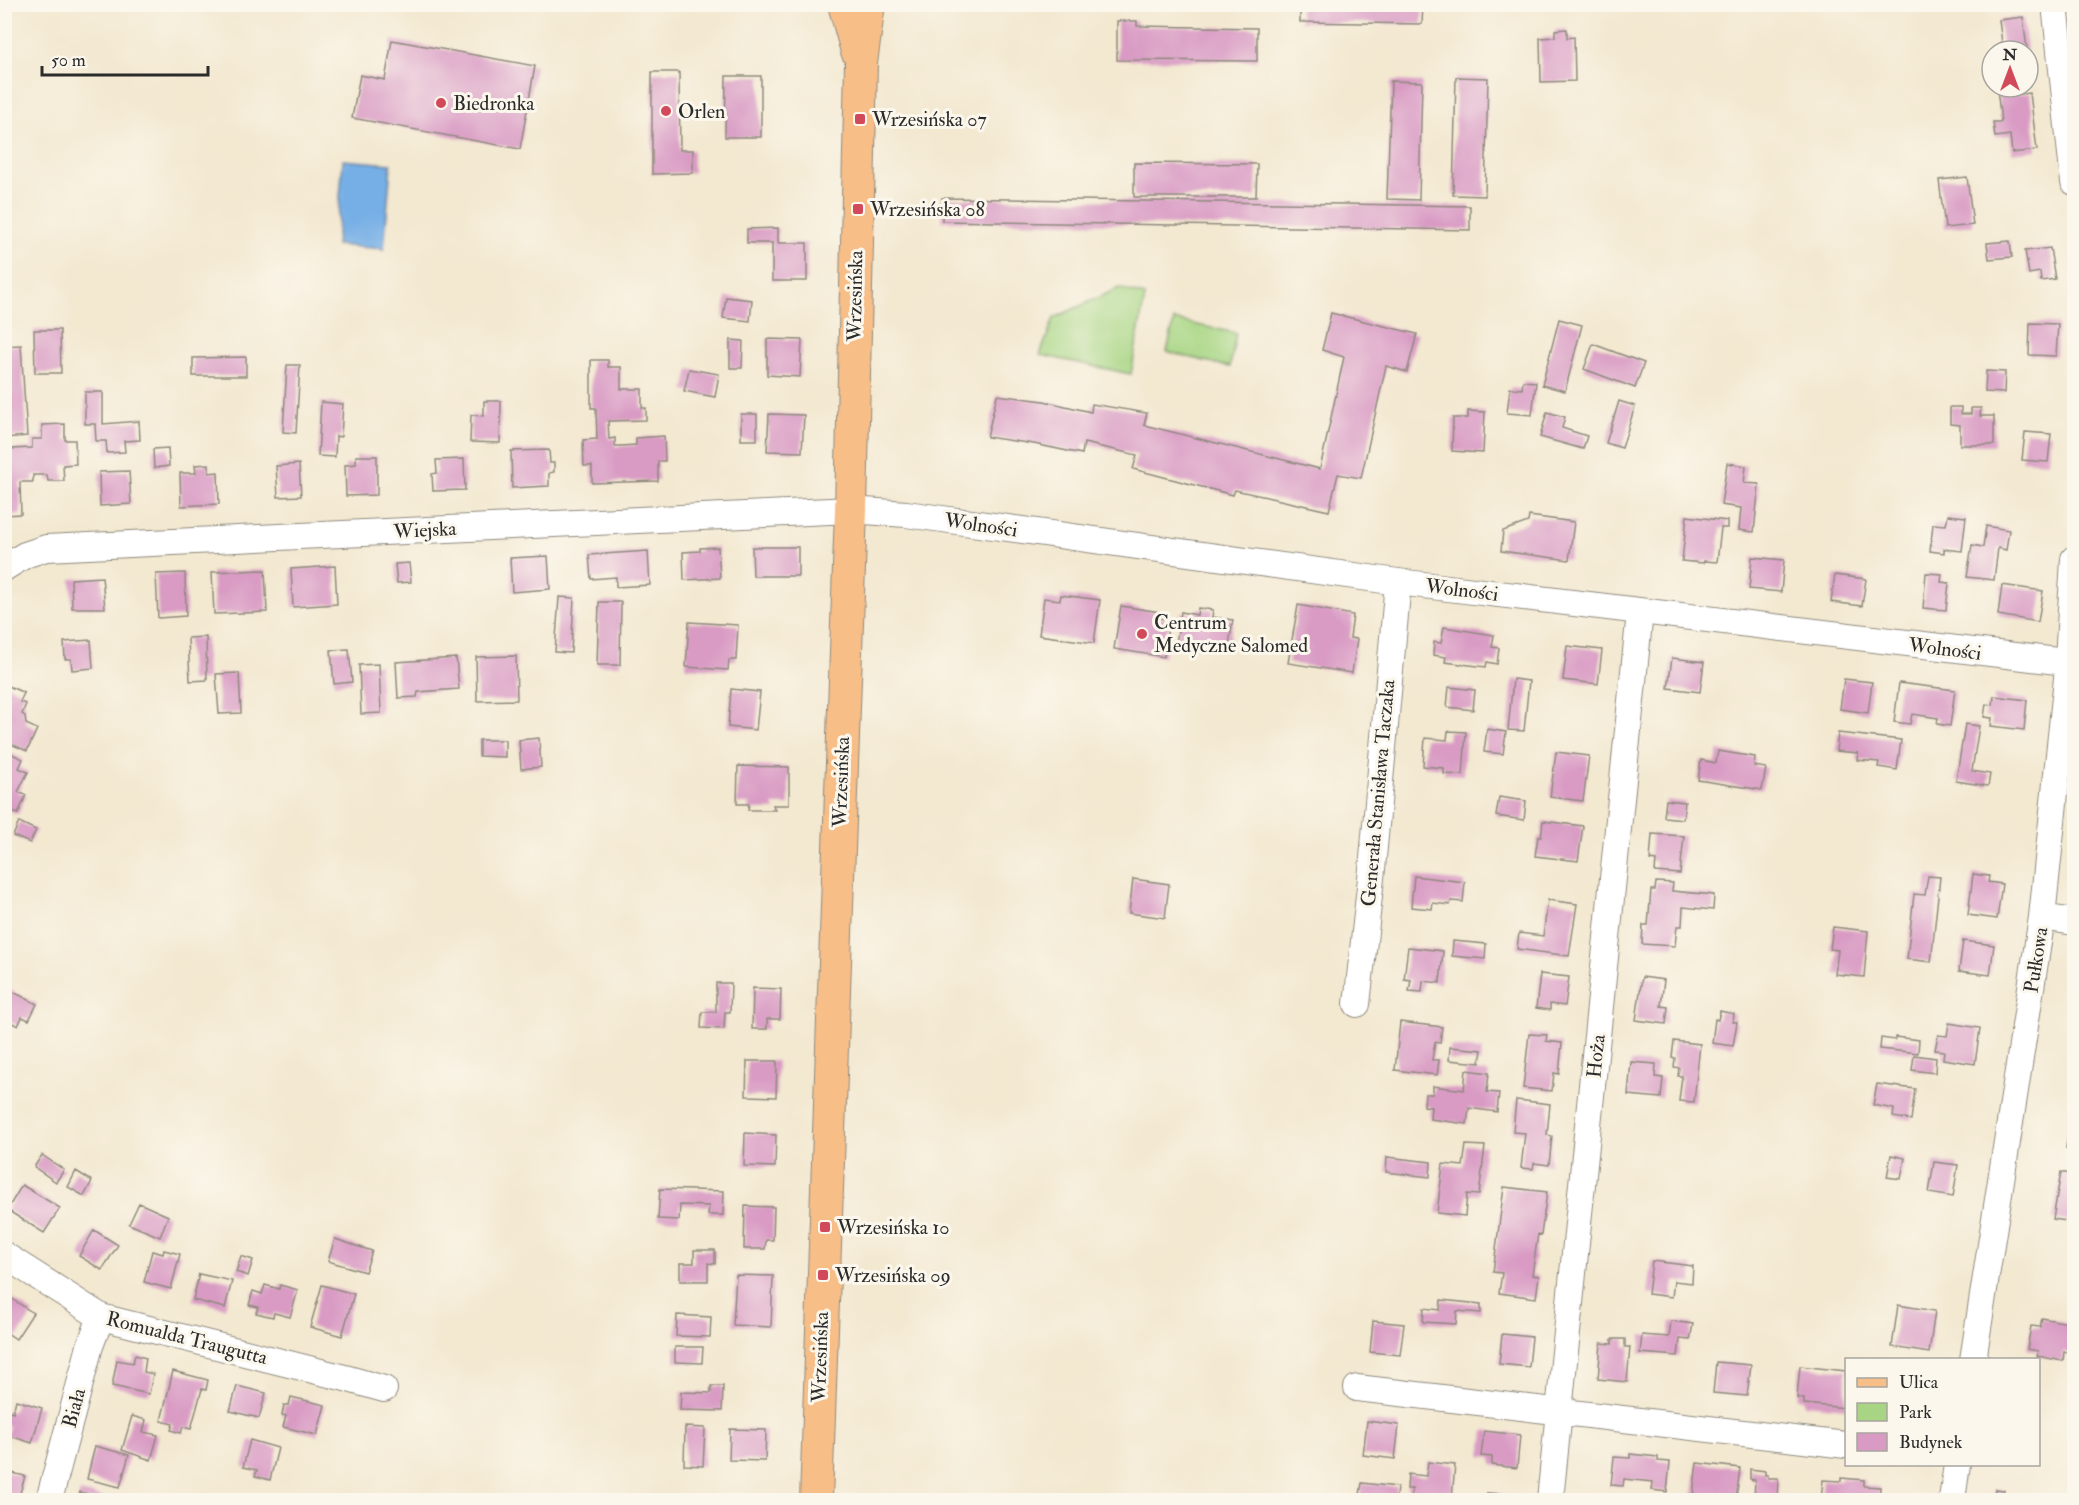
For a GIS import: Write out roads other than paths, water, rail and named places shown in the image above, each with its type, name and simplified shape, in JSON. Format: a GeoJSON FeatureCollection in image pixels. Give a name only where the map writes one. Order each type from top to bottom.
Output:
{"type":"FeatureCollection","features":[{"type":"Feature","properties":{"kind":"main road","name":"Wrzesińska"},"geometry":{"type":"LineString","coordinates":[[844,4],[861,63]]}},
{"type":"Feature","properties":{"kind":"main road","name":"Wrzesińska"},"geometry":{"type":"LineString","coordinates":[[816,1500],[851,510],[861,63],[869,4]]}},
{"type":"Feature","properties":{"kind":"street"},"geometry":{"type":"LineString","coordinates":[[2055,4],[2074,182]]}},
{"type":"Feature","properties":{"kind":"street","name":"Wiejska"},"geometry":{"type":"LineString","coordinates":[[4,568],[25,555],[46,548],[851,510]]}},
{"type":"Feature","properties":{"kind":"street","name":"Wolności"},"geometry":{"type":"LineString","coordinates":[[851,510],[918,516],[1398,582],[2071,663]]}},
{"type":"Feature","properties":{"kind":"street","name":"Pułkowa"},"geometry":{"type":"LineString","coordinates":[[1973,1358],[2042,917],[2071,663],[2074,559]]}},
{"type":"Feature","properties":{"kind":"street","name":"Generała Stanisława Taczaka"},"geometry":{"type":"LineString","coordinates":[[1357,1004],[1372,869],[1398,582]]}},
{"type":"Feature","properties":{"kind":"street","name":"Hoża"},"geometry":{"type":"LineString","coordinates":[[1550,1500],[1640,612]]}},
{"type":"Feature","properties":{"kind":"street"},"geometry":{"type":"LineString","coordinates":[[2042,917],[2074,922]]}},
{"type":"Feature","properties":{"kind":"street","name":"Romualda Traugutta"},"geometry":{"type":"LineString","coordinates":[[4,1255],[101,1317],[384,1389]]}},
{"type":"Feature","properties":{"kind":"street","name":"Biała"},"geometry":{"type":"LineString","coordinates":[[49,1500],[90,1346],[101,1317]]}},
{"type":"Feature","properties":{"kind":"street"},"geometry":{"type":"LineString","coordinates":[[1357,1388],[1845,1445]]}},
{"type":"Feature","properties":{"kind":"street"},"geometry":{"type":"LineString","coordinates":[[1952,1500],[1957,1466]]}},
{"type":"Feature","properties":{"kind":"water"},"geometry":{"type":"Polygon","coordinates":[[[343,160],[391,164],[384,249],[336,245],[343,160]]]}},
{"type":"Feature","properties":{"kind":"place","name":"Biedronka"},"geometry":{"type":"Point","coordinates":[441,103]}},
{"type":"Feature","properties":{"kind":"place","name":"Orlen"},"geometry":{"type":"Point","coordinates":[666,111]}},
{"type":"Feature","properties":{"kind":"place","name":"Wrzesińska 07"},"geometry":{"type":"Point","coordinates":[860,119]}},
{"type":"Feature","properties":{"kind":"place","name":"Wrzesińska 08"},"geometry":{"type":"Point","coordinates":[858,209]}},
{"type":"Feature","properties":{"kind":"place","name":"Centrum Medyczne Salomed"},"geometry":{"type":"Point","coordinates":[1142,634]}},
{"type":"Feature","properties":{"kind":"place","name":"Wrzesińska 10"},"geometry":{"type":"Point","coordinates":[825,1227]}},
{"type":"Feature","properties":{"kind":"place","name":"Wrzesińska 09"},"geometry":{"type":"Point","coordinates":[823,1275]}}]}
